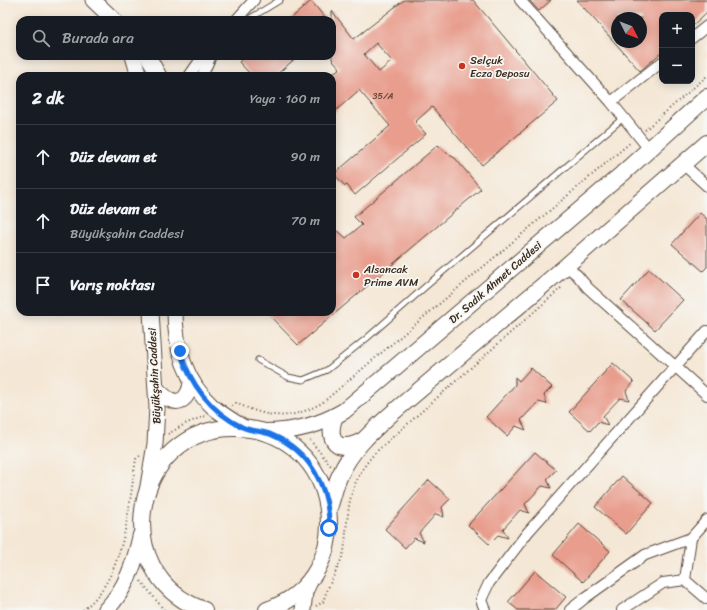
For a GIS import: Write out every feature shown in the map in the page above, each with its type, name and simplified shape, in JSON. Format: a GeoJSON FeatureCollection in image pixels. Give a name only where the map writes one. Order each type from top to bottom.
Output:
{"type":"FeatureCollection","features":[{"type":"Feature","properties":{"kind":"main road","name":"Dr. Sadık Ahmet Caddesi"},"geometry":{"type":"LineString","coordinates":[[264,432],[284,432],[313,426],[335,416],[355,402],[649,149],[707,97]]}},
{"type":"Feature","properties":{"kind":"main road"},"geometry":{"type":"LineString","coordinates":[[329,508],[339,476],[348,460],[362,441],[390,415],[571,271],[707,143]]}},
{"type":"Feature","properties":{"kind":"main road"},"geometry":{"type":"LineString","coordinates":[[335,416],[331,430],[335,442],[341,446],[348,447],[362,441]]}},
{"type":"Feature","properties":{"kind":"main road"},"geometry":{"type":"LineString","coordinates":[[204,610],[183,599],[162,581],[149,558],[142,531],[142,509],[152,478],[164,461],[178,447],[195,437],[214,430],[234,428],[244,428],[264,432],[289,444],[310,463],[321,481],[329,508],[327,543],[313,575],[294,595],[267,610]]}},
{"type":"Feature","properties":{"kind":"main road"},"geometry":{"type":"LineString","coordinates":[[106,610],[121,590],[131,572],[142,531]]}},
{"type":"Feature","properties":{"kind":"street"},"geometry":{"type":"LineString","coordinates":[[93,0],[110,16]]}},
{"type":"Feature","properties":{"kind":"street"},"geometry":{"type":"LineString","coordinates":[[240,16],[254,0]]}},
{"type":"Feature","properties":{"kind":"street"},"geometry":{"type":"LineString","coordinates":[[520,0],[611,102],[649,149]]}},
{"type":"Feature","properties":{"kind":"street"},"geometry":{"type":"LineString","coordinates":[[695,36],[707,26]]}},
{"type":"Feature","properties":{"kind":"street"},"geometry":{"type":"LineString","coordinates":[[134,60],[138,72]]}},
{"type":"Feature","properties":{"kind":"street"},"geometry":{"type":"LineString","coordinates":[[150,60],[157,72]]}},
{"type":"Feature","properties":{"kind":"street"},"geometry":{"type":"LineString","coordinates":[[192,72],[200,60]]}},
{"type":"Feature","properties":{"kind":"street"},"geometry":{"type":"LineString","coordinates":[[204,72],[209,60]]}},
{"type":"Feature","properties":{"kind":"street"},"geometry":{"type":"LineString","coordinates":[[611,102],[659,64]]}},
{"type":"Feature","properties":{"kind":"street"},"geometry":{"type":"LineString","coordinates":[[683,164],[707,186]]}},
{"type":"Feature","properties":{"kind":"street"},"geometry":{"type":"LineString","coordinates":[[571,271],[707,395]]}},
{"type":"Feature","properties":{"kind":"street","name":"Büyükşahin Caddesi"},"geometry":{"type":"LineString","coordinates":[[148,487],[158,407],[151,316]]}},
{"type":"Feature","properties":{"kind":"street"},"geometry":{"type":"LineString","coordinates":[[175,316],[180,351],[184,366],[191,380],[199,392],[213,406],[244,428]]}},
{"type":"Feature","properties":{"kind":"street"},"geometry":{"type":"LineString","coordinates":[[485,610],[481,600],[489,583],[528,532],[674,366],[707,331]]}},
{"type":"Feature","properties":{"kind":"street"},"geometry":{"type":"LineString","coordinates":[[156,388],[166,398],[172,401],[179,401],[185,398],[189,393],[191,380]]}},
{"type":"Feature","properties":{"kind":"street"},"geometry":{"type":"LineString","coordinates":[[570,610],[645,555],[691,538],[707,520]]}},
{"type":"Feature","properties":{"kind":"street"},"geometry":{"type":"LineString","coordinates":[[685,580],[691,538]]}},
{"type":"Feature","properties":{"kind":"street"},"geometry":{"type":"LineString","coordinates":[[303,610],[305,592],[313,575]]}},
{"type":"Feature","properties":{"kind":"street"},"geometry":{"type":"LineString","coordinates":[[622,610],[663,583],[685,580],[707,599]]}},
{"type":"Feature","properties":{"kind":"lane"},"geometry":{"type":"LineString","coordinates":[[254,16],[280,0]]}},
{"type":"Feature","properties":{"kind":"lane"},"geometry":{"type":"LineString","coordinates":[[258,360],[288,377],[303,380],[327,370],[367,338],[624,118]]}},
{"type":"Feature","properties":{"kind":"path"},"geometry":{"type":"LineString","coordinates":[[236,403],[264,414],[280,416],[301,412],[322,403],[707,76]]}},
{"type":"Feature","properties":{"kind":"path"},"geometry":{"type":"LineString","coordinates":[[323,602],[343,552],[348,506],[363,468],[378,451],[571,271]]}},
{"type":"Feature","properties":{"kind":"path"},"geometry":{"type":"LineString","coordinates":[[302,429],[352,493]]}},
{"type":"Feature","properties":{"kind":"path"},"geometry":{"type":"LineString","coordinates":[[83,610],[97,597],[106,585],[116,562],[125,526],[136,459]]}},
{"type":"Feature","properties":{"kind":"path"},"geometry":{"type":"LineString","coordinates":[[116,562],[138,577],[164,610]]}},
{"type":"Feature","properties":{"kind":"building","name":"Selçuk Ecza Deposu"},"geometry":{"type":"Polygon","coordinates":[[[404,0],[473,0],[558,101],[482,165],[432,107],[415,122],[426,134],[355,195],[347,185],[345,186],[336,176],[336,172],[390,126],[359,90],[336,110],[336,72],[335,72],[340,68],[333,60],[336,60],[336,16],[354,39],[404,0]],[[376,43],[364,54],[379,72],[392,61],[376,43]]]}},
{"type":"Feature","properties":{"kind":"building"},"geometry":{"type":"Polygon","coordinates":[[[529,0],[551,0],[539,11],[529,0]]]}},
{"type":"Feature","properties":{"kind":"building"},"geometry":{"type":"Polygon","coordinates":[[[577,0],[707,0],[707,12],[695,23],[695,12],[659,12],[659,55],[640,71],[620,48],[647,48],[647,12],[611,12],[611,38],[577,0]]]}},
{"type":"Feature","properties":{"kind":"building"},"geometry":{"type":"Polygon","coordinates":[[[311,1],[324,16],[294,16],[311,1]]]}},
{"type":"Feature","properties":{"kind":"building"},"geometry":{"type":"Polygon","coordinates":[[[241,60],[293,60],[280,72],[248,72],[239,62],[241,60]]]}},
{"type":"Feature","properties":{"kind":"building","name":"Alsancak Prime AVM"},"geometry":{"type":"Polygon","coordinates":[[[438,145],[449,155],[455,158],[481,189],[336,313],[336,233],[338,231],[346,238],[362,225],[354,217],[438,145]]]}},
{"type":"Feature","properties":{"kind":"building"},"geometry":{"type":"Polygon","coordinates":[[[700,213],[707,219],[707,267],[703,271],[672,244],[700,213]]]}},
{"type":"Feature","properties":{"kind":"building"},"geometry":{"type":"Polygon","coordinates":[[[649,269],[683,300],[655,330],[621,300],[649,269]]]}},
{"type":"Feature","properties":{"kind":"building","name":"Alsancak Prime AVM"},"geometry":{"type":"Polygon","coordinates":[[[270,316],[332,316],[298,345],[270,316]]]}},
{"type":"Feature","properties":{"kind":"building"},"geometry":{"type":"Polygon","coordinates":[[[613,363],[634,382],[626,391],[629,400],[620,398],[603,416],[608,425],[598,422],[590,431],[569,412],[613,363]]]}},
{"type":"Feature","properties":{"kind":"building"},"geometry":{"type":"Polygon","coordinates":[[[531,368],[552,387],[544,395],[547,404],[538,402],[521,420],[526,430],[516,426],[507,436],[486,417],[515,385],[515,377],[519,381],[531,368]]]}},
{"type":"Feature","properties":{"kind":"building"},"geometry":{"type":"Polygon","coordinates":[[[535,452],[556,470],[547,479],[551,488],[542,486],[525,504],[529,513],[520,510],[503,529],[508,538],[498,535],[489,544],[468,525],[535,452]]]}},
{"type":"Feature","properties":{"kind":"building"},"geometry":{"type":"Polygon","coordinates":[[[622,476],[653,503],[626,534],[595,507],[622,476]]]}},
{"type":"Feature","properties":{"kind":"building"},"geometry":{"type":"Polygon","coordinates":[[[429,480],[450,499],[442,507],[444,517],[436,514],[419,533],[424,542],[414,538],[405,548],[385,529],[429,480]]]}},
{"type":"Feature","properties":{"kind":"building"},"geometry":{"type":"Polygon","coordinates":[[[579,524],[610,551],[583,582],[553,555],[579,524]]]}},
{"type":"Feature","properties":{"kind":"building"},"geometry":{"type":"Polygon","coordinates":[[[535,571],[566,597],[555,610],[518,610],[508,602],[535,571]]]}},
{"type":"Feature","properties":{"kind":"place","name":"Selçuk Ecza Deposu"},"geometry":{"type":"Point","coordinates":[462,66]}},
{"type":"Feature","properties":{"kind":"place","name":"Alsancak Prime AVM"},"geometry":{"type":"Point","coordinates":[356,275]}},
{"type":"Feature","properties":{"kind":"route"},"geometry":{"type":"LineString","coordinates":[[180,351],[184,366],[191,380],[199,392],[213,406],[244,428],[258,430],[284,440],[295,448],[310,463],[321,481],[326,494],[329,508],[329,528]]}}]}
